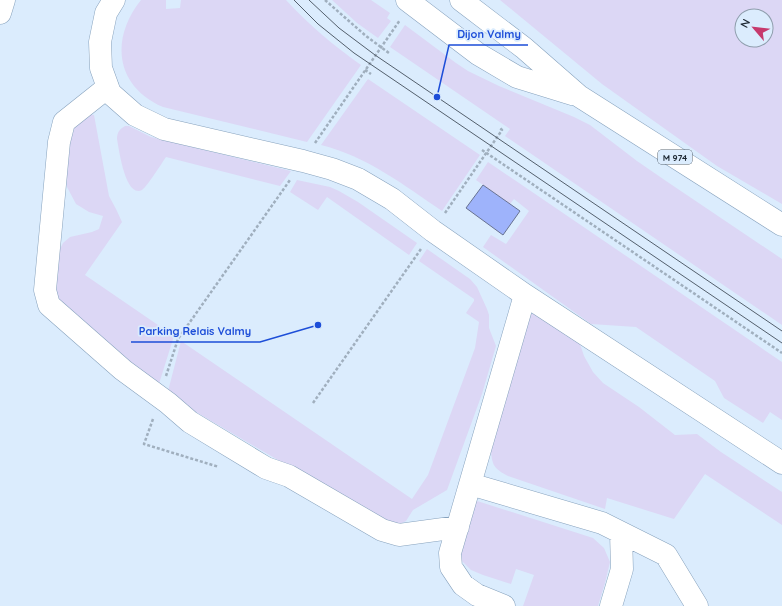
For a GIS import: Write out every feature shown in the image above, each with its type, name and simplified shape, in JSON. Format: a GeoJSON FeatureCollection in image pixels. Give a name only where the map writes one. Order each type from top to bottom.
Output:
{"type":"FeatureCollection","features":[{"type":"Feature","properties":{"kind":"main road"},"geometry":{"type":"LineString","coordinates":[[0,13],[4,0]]}},
{"type":"Feature","properties":{"kind":"main road"},"geometry":{"type":"LineString","coordinates":[[114,0],[106,13],[100,42],[101,68],[110,93],[135,115],[164,129],[303,161],[332,169],[358,179],[392,199],[433,231],[525,295],[782,463]]}},
{"type":"Feature","properties":{"kind":"main road","name":"M 974"},"geometry":{"type":"LineString","coordinates":[[461,0],[524,48],[579,96],[778,220]]}},
{"type":"Feature","properties":{"kind":"main road","name":"M 974"},"geometry":{"type":"LineString","coordinates":[[405,8],[517,77],[579,96]]}},
{"type":"Feature","properties":{"kind":"main road"},"geometry":{"type":"LineString","coordinates":[[108,87],[64,122],[59,142],[44,290],[49,305],[123,370],[160,396],[190,422],[266,468],[289,476],[382,530],[399,535],[458,527]]}},
{"type":"Feature","properties":{"kind":"main road"},"geometry":{"type":"LineString","coordinates":[[504,606],[475,600],[451,567],[450,553],[525,295]]}},
{"type":"Feature","properties":{"kind":"main road"},"geometry":{"type":"LineString","coordinates":[[470,484],[602,523],[666,555],[697,606]]}},
{"type":"Feature","properties":{"kind":"main road"},"geometry":{"type":"LineString","coordinates":[[611,606],[622,569],[621,533]]}},
{"type":"Feature","properties":{"kind":"path"},"geometry":{"type":"LineString","coordinates":[[325,0],[366,36],[389,53]]}},
{"type":"Feature","properties":{"kind":"path"},"geometry":{"type":"LineString","coordinates":[[221,467],[144,444],[178,339],[303,161],[381,47],[405,8]]}},
{"type":"Feature","properties":{"kind":"path"},"geometry":{"type":"LineString","coordinates":[[365,70],[371,74]]}},
{"type":"Feature","properties":{"kind":"path"},"geometry":{"type":"LineString","coordinates":[[313,403],[502,130],[498,128]]}},
{"type":"Feature","properties":{"kind":"path"},"geometry":{"type":"LineString","coordinates":[[482,150],[782,353]]}},
{"type":"Feature","properties":{"kind":"shaded area"},"geometry":{"type":"Polygon","coordinates":[[[141,0],[166,0],[166,9],[180,8],[181,0],[286,0],[322,35],[361,65],[307,142],[163,107],[147,98],[135,87],[127,74],[122,60],[122,45],[125,30],[131,15],[141,0]]]}},
{"type":"Feature","properties":{"kind":"shaded area"},"geometry":{"type":"Polygon","coordinates":[[[332,0],[371,0],[390,13],[387,18],[391,21],[378,38],[357,23],[332,0]]]}},
{"type":"Feature","properties":{"kind":"shaded area"},"geometry":{"type":"Polygon","coordinates":[[[500,0],[782,0],[782,204],[717,166],[602,84],[500,0]]]}},
{"type":"Feature","properties":{"kind":"shaded area"},"geometry":{"type":"Polygon","coordinates":[[[405,25],[468,71],[590,125],[637,161],[782,259],[782,325],[505,136],[510,129],[390,47],[405,25]]]}},
{"type":"Feature","properties":{"kind":"shaded area"},"geometry":{"type":"Polygon","coordinates":[[[368,79],[480,155],[442,211],[384,172],[354,156],[321,145],[368,79]]]}},
{"type":"Feature","properties":{"kind":"shaded area"},"geometry":{"type":"Polygon","coordinates":[[[84,114],[94,115],[109,196],[122,222],[85,275],[174,336],[158,387],[124,362],[51,292],[54,261],[63,243],[70,237],[99,229],[103,216],[89,212],[76,204],[67,187],[65,175],[66,138],[84,114]]]}},
{"type":"Feature","properties":{"kind":"shaded area"},"geometry":{"type":"Polygon","coordinates":[[[125,126],[129,126],[151,137],[291,171],[280,186],[166,157],[144,188],[136,191],[131,187],[127,180],[121,162],[117,139],[119,131],[125,126]]]}},
{"type":"Feature","properties":{"kind":"shaded area"},"geometry":{"type":"Polygon","coordinates":[[[488,162],[782,362],[782,420],[770,412],[763,423],[724,398],[715,381],[636,327],[591,324],[483,247],[491,235],[506,244],[529,211],[514,199],[510,204],[476,180],[488,162]]]}},
{"type":"Feature","properties":{"kind":"shaded area"},"geometry":{"type":"Polygon","coordinates":[[[297,180],[330,187],[339,191],[358,202],[417,243],[409,255],[327,197],[318,210],[290,192],[297,180]]]}},
{"type":"Feature","properties":{"kind":"shaded area"},"geometry":{"type":"Polygon","coordinates":[[[427,249],[470,279],[477,287],[489,315],[489,328],[496,346],[482,394],[447,490],[413,510],[406,521],[392,527],[167,395],[181,341],[412,499],[428,475],[475,348],[479,322],[466,313],[474,299],[419,261],[427,249]]]}},
{"type":"Feature","properties":{"kind":"shaded area"},"geometry":{"type":"Polygon","coordinates":[[[529,314],[536,314],[580,344],[584,356],[593,372],[603,383],[639,407],[675,435],[697,434],[721,452],[782,492],[782,525],[705,474],[674,519],[607,498],[605,509],[508,476],[497,469],[493,464],[491,451],[529,314]]]}},
{"type":"Feature","properties":{"kind":"shaded area"},"geometry":{"type":"Polygon","coordinates":[[[474,500],[593,538],[604,548],[610,562],[598,606],[523,606],[534,575],[516,569],[511,584],[471,570],[459,558],[474,500]]]}},
{"type":"Feature","properties":{"kind":"building"},"geometry":{"type":"Polygon","coordinates":[[[483,185],[520,211],[503,235],[466,208],[483,185]]]}},
{"type":"Feature","properties":{"kind":"tram line"},"geometry":{"type":"LineString","coordinates":[[294,0],[318,24],[354,53],[782,343]]}},
{"type":"Feature","properties":{"kind":"tram line"},"geometry":{"type":"LineString","coordinates":[[309,0],[339,28],[375,55],[782,331]]}},
{"type":"Feature","properties":{"kind":"place","name":"Dijon Valmy"},"geometry":{"type":"Point","coordinates":[437,97]}},
{"type":"Feature","properties":{"kind":"place","name":"Parking Relais Valmy"},"geometry":{"type":"Point","coordinates":[318,325]}}]}
